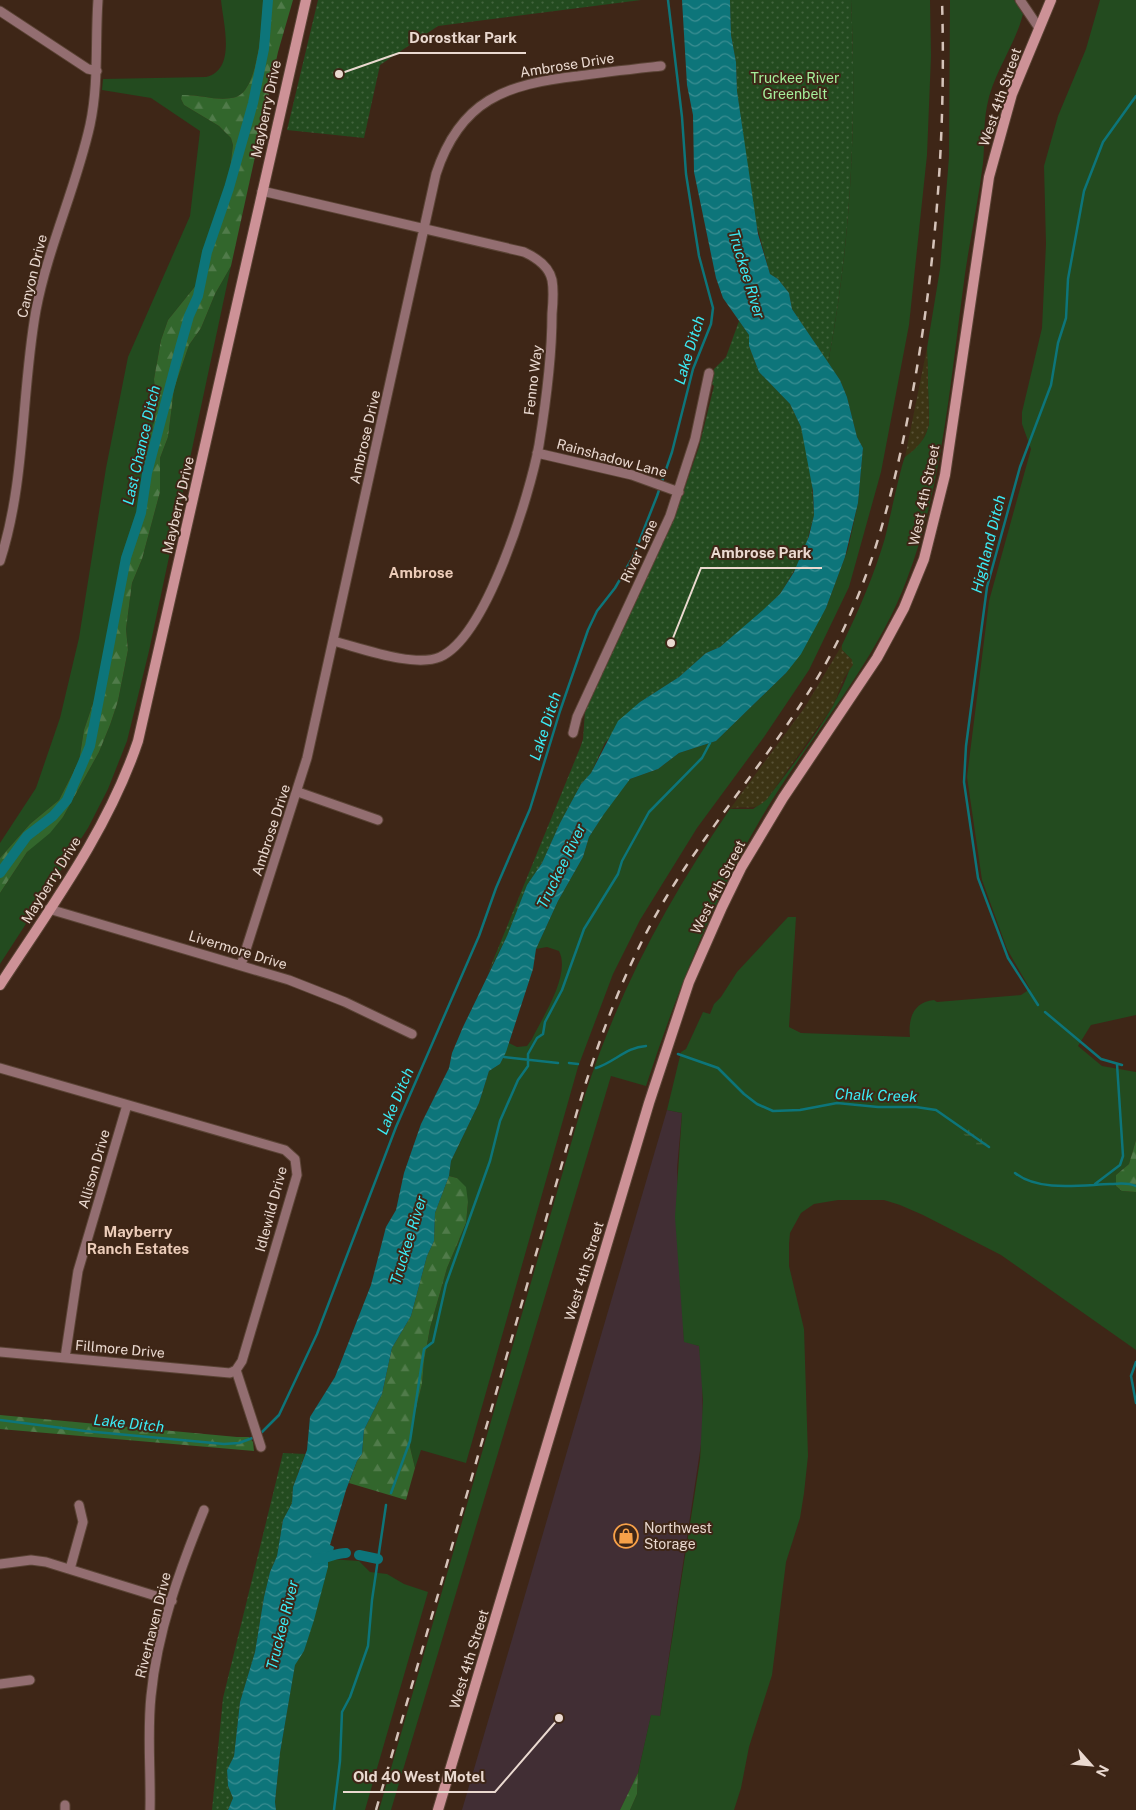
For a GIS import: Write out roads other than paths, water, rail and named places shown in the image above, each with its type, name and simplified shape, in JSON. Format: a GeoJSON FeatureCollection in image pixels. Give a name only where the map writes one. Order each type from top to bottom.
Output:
{"type":"FeatureCollection","features":[{"type":"Feature","properties":{"kind":"main road","name":"Mayberry Drive"},"geometry":{"type":"LineString","coordinates":[[0,985],[107,815],[129,768],[138,741],[306,0]]}},
{"type":"Feature","properties":{"kind":"main road","name":"West 4th Street"},"geometry":{"type":"LineString","coordinates":[[438,1810],[649,1103],[689,982],[741,868],[783,798],[877,658],[904,608],[924,559],[945,475],[989,177],[1012,94],[1051,0]]}},
{"type":"Feature","properties":{"kind":"street","name":"Canyon Drive"},"geometry":{"type":"LineString","coordinates":[[0,561],[8,532],[18,468],[37,308],[46,266],[86,140],[94,102],[97,71],[98,0]]}},
{"type":"Feature","properties":{"kind":"street"},"geometry":{"type":"LineString","coordinates":[[1020,0],[1039,28]]}},
{"type":"Feature","properties":{"kind":"street"},"geometry":{"type":"LineString","coordinates":[[0,11],[88,69],[97,71]]}},
{"type":"Feature","properties":{"kind":"street","name":"Ambrose Drive"},"geometry":{"type":"LineString","coordinates":[[241,965],[298,792],[334,641],[436,174],[448,145],[463,122],[484,104],[508,90],[538,81],[661,66]]}},
{"type":"Feature","properties":{"kind":"street","name":"Fenno Way"},"geometry":{"type":"LineString","coordinates":[[262,191],[524,252],[542,262],[548,271],[552,286],[552,347],[537,453],[522,508],[498,574],[476,618],[458,644],[440,657],[419,660],[334,641]]}},
{"type":"Feature","properties":{"kind":"street","name":"River Lane"},"geometry":{"type":"LineString","coordinates":[[573,733],[577,717],[662,535],[695,439],[709,373]]}},
{"type":"Feature","properties":{"kind":"street","name":"Rainshadow Lane"},"geometry":{"type":"LineString","coordinates":[[537,453],[655,482],[678,492]]}},
{"type":"Feature","properties":{"kind":"street"},"geometry":{"type":"LineString","coordinates":[[298,792],[378,820]]}},
{"type":"Feature","properties":{"kind":"street","name":"Livermore Drive"},"geometry":{"type":"LineString","coordinates":[[49,909],[241,965],[313,989],[412,1034]]}},
{"type":"Feature","properties":{"kind":"street","name":"Idlewild Drive"},"geometry":{"type":"LineString","coordinates":[[0,1068],[285,1150],[295,1159],[297,1175],[242,1361],[236,1370]]}},
{"type":"Feature","properties":{"kind":"street","name":"Allison Drive"},"geometry":{"type":"LineString","coordinates":[[66,1358],[78,1271],[127,1104]]}},
{"type":"Feature","properties":{"kind":"street","name":"Fillmore Drive"},"geometry":{"type":"LineString","coordinates":[[0,1352],[230,1373],[236,1370]]}},
{"type":"Feature","properties":{"kind":"street"},"geometry":{"type":"LineString","coordinates":[[236,1370],[262,1447]]}},
{"type":"Feature","properties":{"kind":"street"},"geometry":{"type":"LineString","coordinates":[[70,1569],[84,1522],[79,1505]]}},
{"type":"Feature","properties":{"kind":"street","name":"Riverhaven Drive"},"geometry":{"type":"LineString","coordinates":[[150,1810],[151,1694],[156,1660],[172,1601],[204,1510]]}},
{"type":"Feature","properties":{"kind":"street"},"geometry":{"type":"LineString","coordinates":[[0,1564],[31,1560],[70,1569],[172,1601]]}},
{"type":"Feature","properties":{"kind":"street"},"geometry":{"type":"LineString","coordinates":[[0,1684],[30,1680]]}},
{"type":"Feature","properties":{"kind":"water","name":"Truckee River"},"geometry":{"type":"Polygon","coordinates":[[[682,0],[730,0],[731,35],[736,62],[737,91],[758,234],[770,274],[778,279],[789,293],[792,309],[840,380],[847,397],[857,437],[863,448],[858,503],[845,557],[826,608],[801,654],[786,673],[716,741],[679,753],[658,769],[630,779],[589,837],[583,857],[558,901],[536,949],[533,969],[506,1052],[500,1064],[489,1071],[479,1103],[451,1161],[449,1176],[435,1213],[434,1241],[427,1256],[411,1316],[392,1348],[382,1394],[364,1430],[362,1454],[357,1461],[346,1490],[330,1545],[334,1547],[333,1552],[328,1555],[328,1567],[314,1620],[304,1651],[295,1665],[280,1753],[275,1802],[276,1810],[228,1810],[233,1798],[228,1786],[227,1770],[234,1756],[240,1702],[255,1652],[264,1597],[270,1572],[277,1556],[283,1520],[292,1503],[293,1487],[307,1450],[310,1417],[335,1377],[371,1285],[386,1227],[396,1210],[404,1173],[421,1124],[449,1068],[452,1053],[463,1027],[507,936],[527,885],[542,863],[560,823],[581,784],[591,773],[618,721],[640,702],[679,677],[706,653],[720,647],[780,594],[794,572],[809,536],[814,515],[813,491],[801,427],[790,404],[759,372],[749,346],[749,335],[723,298],[716,278],[694,172],[693,115],[687,85],[682,0]]]}},
{"type":"Feature","properties":{"kind":"waterway","name":"Last Chance Ditch"},"geometry":{"type":"LineString","coordinates":[[0,873],[27,836],[53,816],[67,800],[90,746],[126,558],[141,513],[147,473],[189,316],[198,296],[207,252],[229,188],[253,103],[264,49],[268,0]]}},
{"type":"Feature","properties":{"kind":"waterway","name":"Lake Ditch"},"geometry":{"type":"LineString","coordinates":[[262,1432],[279,1415],[317,1334],[396,1127],[479,936],[496,888],[530,809],[560,711],[588,630],[597,611],[615,588],[633,557],[672,452],[693,369],[711,324],[713,308],[699,256],[686,174],[682,117],[668,0]]}},
{"type":"Feature","properties":{"kind":"waterway","name":"Highland Ditch"},"geometry":{"type":"LineString","coordinates":[[1038,1005],[1008,958],[978,878],[964,782],[966,746],[987,587],[1020,467],[1051,385],[1058,343],[1066,318],[1068,279],[1084,191],[1103,142],[1136,96]]}},
{"type":"Feature","properties":{"kind":"waterway"},"geometry":{"type":"LineString","coordinates":[[391,1493],[410,1441],[424,1349],[433,1342],[446,1284],[490,1161],[500,1121],[518,1080],[528,1066],[528,1054],[537,1038],[543,1034],[545,1022],[562,990],[584,929],[618,874],[622,861],[649,812],[702,758],[710,743]]}},
{"type":"Feature","properties":{"kind":"waterway","name":"Highland Ditch"},"geometry":{"type":"LineString","coordinates":[[1045,1012],[1101,1059],[1122,1065]]}},
{"type":"Feature","properties":{"kind":"waterway","name":"Chalk Creek"},"geometry":{"type":"LineString","coordinates":[[596,1068],[632,1049],[646,1046]]}},
{"type":"Feature","properties":{"kind":"waterway","name":"Chalk Creek"},"geometry":{"type":"LineString","coordinates":[[678,1054],[718,1068],[744,1094],[757,1104],[773,1111],[800,1110],[837,1103],[878,1107],[916,1107],[936,1110],[989,1147]]}},
{"type":"Feature","properties":{"kind":"waterway","name":"Chalk Creek"},"geometry":{"type":"LineString","coordinates":[[504,1057],[558,1063]]}},
{"type":"Feature","properties":{"kind":"waterway","name":"Chalk Creek"},"geometry":{"type":"LineString","coordinates":[[569,1063],[578,1064]]}},
{"type":"Feature","properties":{"kind":"waterway"},"geometry":{"type":"LineString","coordinates":[[1095,1184],[1120,1165],[1123,1156],[1117,1064]]}},
{"type":"Feature","properties":{"kind":"waterway","name":"Chalk Creek"},"geometry":{"type":"LineString","coordinates":[[1015,1173],[1025,1179],[1048,1185],[1129,1184],[1136,1186]]}},
{"type":"Feature","properties":{"kind":"waterway","name":"Highland Ditch"},"geometry":{"type":"LineString","coordinates":[[1136,1362],[1131,1376],[1136,1403]]}},
{"type":"Feature","properties":{"kind":"waterway","name":"Lake Ditch"},"geometry":{"type":"LineString","coordinates":[[0,1420],[85,1431],[224,1444],[239,1443],[255,1437]]}},
{"type":"Feature","properties":{"kind":"waterway"},"geometry":{"type":"LineString","coordinates":[[334,1810],[340,1761],[342,1712],[350,1697],[368,1646],[372,1600],[386,1505]]}},
{"type":"Feature","properties":{"kind":"waterway"},"geometry":{"type":"LineString","coordinates":[[316,1559],[346,1553]]}},
{"type":"Feature","properties":{"kind":"waterway"},"geometry":{"type":"LineString","coordinates":[[359,1555],[378,1559]]}},
{"type":"Feature","properties":{"kind":"railway"},"geometry":{"type":"LineString","coordinates":[[376,1810],[576,1115],[595,1055],[617,996],[644,938],[675,883],[814,684],[846,624],[871,561],[898,463],[912,396],[927,298],[938,199],[941,149],[942,0]]}},
{"type":"Feature","properties":{"kind":"place","name":"Dorostkar Park"},"geometry":{"type":"Point","coordinates":[339,74]}},
{"type":"Feature","properties":{"kind":"place","name":"Ambrose Park"},"geometry":{"type":"Point","coordinates":[671,643]}},
{"type":"Feature","properties":{"kind":"place","name":"Northwest Storage"},"geometry":{"type":"Point","coordinates":[626,1536]}},
{"type":"Feature","properties":{"kind":"place","name":"Old 40 West Motel"},"geometry":{"type":"Point","coordinates":[559,1718]}},
{"type":"Feature","properties":{"kind":"district","name":"Ambrose"},"geometry":{"type":"Point","coordinates":[421,572]}},
{"type":"Feature","properties":{"kind":"district","name":"Mayberry Ranch Estates"},"geometry":{"type":"Point","coordinates":[138,1240]}},
{"type":"Feature","properties":{"kind":"park label","name":"Truckee River Greenbelt"},"geometry":{"type":"Point","coordinates":[795,86]}}]}
